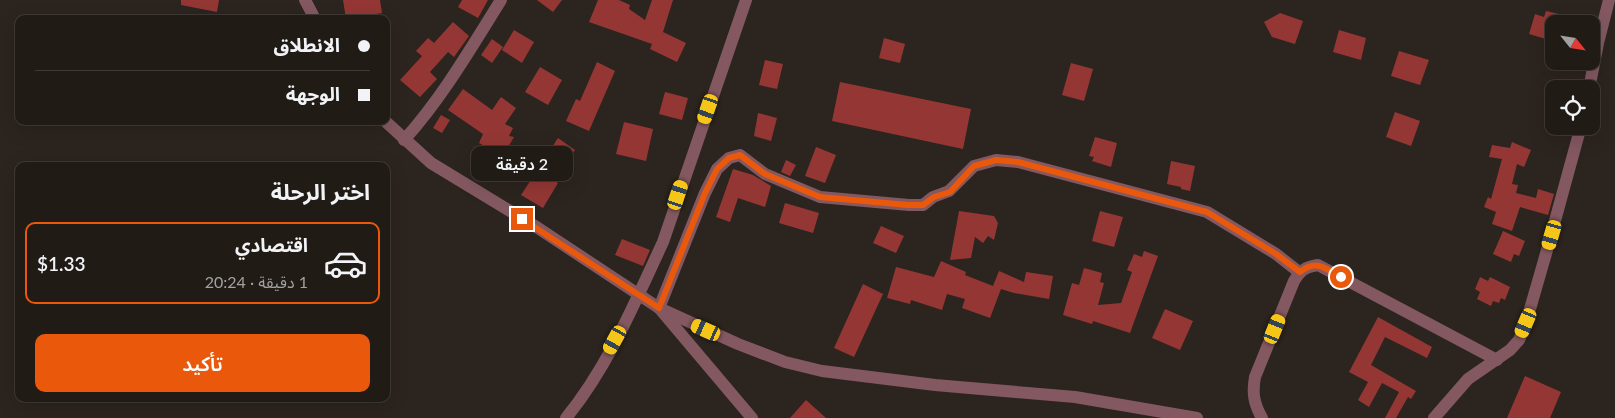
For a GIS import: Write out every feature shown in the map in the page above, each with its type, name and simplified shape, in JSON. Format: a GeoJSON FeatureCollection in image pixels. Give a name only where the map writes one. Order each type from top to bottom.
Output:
{"type":"FeatureCollection","features":[{"type":"Feature","properties":{"kind":"street"},"geometry":{"type":"LineString","coordinates":[[305,0],[313,15]]}},
{"type":"Feature","properties":{"kind":"street"},"geometry":{"type":"LineString","coordinates":[[404,140],[423,119],[455,73],[501,0]]}},
{"type":"Feature","properties":{"kind":"street"},"geometry":{"type":"LineString","coordinates":[[566,418],[594,378],[640,296],[663,242],[746,0]]}},
{"type":"Feature","properties":{"kind":"street"},"geometry":{"type":"LineString","coordinates":[[1591,80],[1598,43],[1610,0]]}},
{"type":"Feature","properties":{"kind":"street"},"geometry":{"type":"LineString","coordinates":[[388,125],[431,163],[538,228],[659,308],[738,344],[785,362],[822,371],[935,385],[1075,397],[1168,415],[1197,418]]}},
{"type":"Feature","properties":{"kind":"street"},"geometry":{"type":"LineString","coordinates":[[1434,418],[1468,379],[1497,360],[1519,340],[1526,323],[1578,135]]}},
{"type":"Feature","properties":{"kind":"street"},"geometry":{"type":"LineString","coordinates":[[659,308],[705,193],[717,169],[729,158],[740,155],[765,174],[820,197],[908,205],[923,205],[934,197],[950,192],[974,166],[996,160],[1018,162],[1207,212],[1276,254],[1300,272]]}},
{"type":"Feature","properties":{"kind":"street"},"geometry":{"type":"LineString","coordinates":[[1262,418],[1255,405],[1253,389],[1255,377],[1300,272],[1306,267],[1318,265],[1497,360]]}},
{"type":"Feature","properties":{"kind":"street"},"geometry":{"type":"LineString","coordinates":[[659,308],[752,418]]}},
{"type":"Feature","properties":{"kind":"building"},"geometry":{"type":"Polygon","coordinates":[[[181,0],[219,0],[217,12],[181,5],[181,0]]]}},
{"type":"Feature","properties":{"kind":"building"},"geometry":{"type":"Polygon","coordinates":[[[343,0],[380,0],[382,13],[345,15],[343,0]]]}},
{"type":"Feature","properties":{"kind":"building"},"geometry":{"type":"Polygon","coordinates":[[[462,0],[488,0],[478,18],[458,7],[462,0]]]}},
{"type":"Feature","properties":{"kind":"building"},"geometry":{"type":"Polygon","coordinates":[[[537,0],[562,0],[553,12],[537,0]]]}},
{"type":"Feature","properties":{"kind":"building"},"geometry":{"type":"Polygon","coordinates":[[[598,0],[619,0],[630,5],[629,9],[645,20],[652,0],[673,0],[663,32],[686,43],[677,62],[650,49],[652,44],[589,22],[598,0]]]}},
{"type":"Feature","properties":{"kind":"building"},"geometry":{"type":"Polygon","coordinates":[[[1546,11],[1563,15],[1545,15],[1545,39],[1529,34],[1535,14],[1544,17],[1546,11]]]}},
{"type":"Feature","properties":{"kind":"building"},"geometry":{"type":"Polygon","coordinates":[[[1280,13],[1303,21],[1295,44],[1272,37],[1264,22],[1280,13]]]}},
{"type":"Feature","properties":{"kind":"building"},"geometry":{"type":"Polygon","coordinates":[[[453,22],[469,36],[454,57],[448,52],[430,72],[437,79],[420,97],[400,80],[422,56],[416,51],[428,38],[434,43],[453,22]]]}},
{"type":"Feature","properties":{"kind":"building"},"geometry":{"type":"Polygon","coordinates":[[[514,30],[534,42],[522,63],[502,50],[514,30]]]}},
{"type":"Feature","properties":{"kind":"building"},"geometry":{"type":"Polygon","coordinates":[[[1339,30],[1366,38],[1361,60],[1333,52],[1339,30]]]}},
{"type":"Feature","properties":{"kind":"building"},"geometry":{"type":"Polygon","coordinates":[[[884,38],[905,44],[900,63],[879,58],[884,38]]]}},
{"type":"Feature","properties":{"kind":"building"},"geometry":{"type":"Polygon","coordinates":[[[492,39],[503,47],[492,63],[481,55],[492,39]]]}},
{"type":"Feature","properties":{"kind":"building"},"geometry":{"type":"Polygon","coordinates":[[[1399,51],[1429,60],[1420,85],[1391,76],[1399,51]]]}},
{"type":"Feature","properties":{"kind":"building"},"geometry":{"type":"Polygon","coordinates":[[[765,60],[783,64],[777,89],[759,85],[765,60]]]}},
{"type":"Feature","properties":{"kind":"building"},"geometry":{"type":"Polygon","coordinates":[[[597,62],[615,71],[589,131],[566,121],[576,99],[580,101],[597,62]]]}},
{"type":"Feature","properties":{"kind":"building"},"geometry":{"type":"Polygon","coordinates":[[[1071,63],[1093,69],[1084,101],[1062,95],[1071,63]]]}},
{"type":"Feature","properties":{"kind":"building"},"geometry":{"type":"Polygon","coordinates":[[[540,67],[562,80],[548,105],[525,92],[540,67]]]}},
{"type":"Feature","properties":{"kind":"building"},"geometry":{"type":"Polygon","coordinates":[[[840,82],[971,109],[963,149],[832,121],[840,82]]]}},
{"type":"Feature","properties":{"kind":"building"},"geometry":{"type":"Polygon","coordinates":[[[463,89],[492,110],[501,97],[516,108],[505,124],[513,128],[509,136],[514,137],[503,156],[479,143],[483,134],[448,110],[463,89]]]}},
{"type":"Feature","properties":{"kind":"building"},"geometry":{"type":"Polygon","coordinates":[[[665,92],[688,98],[682,120],[659,114],[665,92]]]}},
{"type":"Feature","properties":{"kind":"building"},"geometry":{"type":"Polygon","coordinates":[[[1395,112],[1420,121],[1411,146],[1386,137],[1395,112]]]}},
{"type":"Feature","properties":{"kind":"building"},"geometry":{"type":"Polygon","coordinates":[[[758,113],[777,118],[771,141],[754,136],[758,113]]]}},
{"type":"Feature","properties":{"kind":"building"},"geometry":{"type":"Polygon","coordinates":[[[441,115],[450,120],[442,133],[433,128],[441,115]]]}},
{"type":"Feature","properties":{"kind":"building"},"geometry":{"type":"Polygon","coordinates":[[[624,122],[653,129],[646,161],[616,154],[624,122]]]}},
{"type":"Feature","properties":{"kind":"building"},"geometry":{"type":"Polygon","coordinates":[[[1095,137],[1117,143],[1111,167],[1092,161],[1094,157],[1089,156],[1095,137]]]}},
{"type":"Feature","properties":{"kind":"building"},"geometry":{"type":"Polygon","coordinates":[[[558,138],[575,150],[553,180],[558,183],[543,208],[521,195],[558,138]]]}},
{"type":"Feature","properties":{"kind":"building"},"geometry":{"type":"Polygon","coordinates":[[[1512,142],[1531,150],[1524,167],[1517,164],[1512,184],[1518,185],[1516,193],[1536,198],[1538,189],[1554,194],[1548,215],[1520,207],[1512,231],[1492,224],[1496,212],[1484,207],[1488,197],[1491,199],[1502,159],[1489,157],[1492,145],[1510,148],[1512,142]]]}},
{"type":"Feature","properties":{"kind":"building"},"geometry":{"type":"Polygon","coordinates":[[[816,147],[836,155],[825,183],[805,176],[816,147]]]}},
{"type":"Feature","properties":{"kind":"building"},"geometry":{"type":"Polygon","coordinates":[[[786,160],[796,165],[790,176],[781,172],[786,160]]]}},
{"type":"Feature","properties":{"kind":"building"},"geometry":{"type":"Polygon","coordinates":[[[1171,161],[1195,166],[1190,191],[1167,184],[1171,161]]]}},
{"type":"Feature","properties":{"kind":"building"},"geometry":{"type":"Polygon","coordinates":[[[733,169],[753,175],[771,186],[765,207],[738,198],[730,222],[716,217],[733,169]]]}},
{"type":"Feature","properties":{"kind":"building"},"geometry":{"type":"Polygon","coordinates":[[[785,203],[819,213],[813,233],[779,223],[785,203]]]}},
{"type":"Feature","properties":{"kind":"building"},"geometry":{"type":"Polygon","coordinates":[[[959,211],[994,216],[998,223],[994,240],[988,236],[983,243],[975,237],[971,258],[950,260],[959,211]]]}},
{"type":"Feature","properties":{"kind":"building"},"geometry":{"type":"Polygon","coordinates":[[[1100,211],[1123,217],[1114,247],[1092,241],[1100,211]]]}},
{"type":"Feature","properties":{"kind":"building"},"geometry":{"type":"Polygon","coordinates":[[[881,226],[904,236],[896,253],[873,243],[881,226]]]}},
{"type":"Feature","properties":{"kind":"building"},"geometry":{"type":"Polygon","coordinates":[[[1503,231],[1525,241],[1519,256],[1514,254],[1511,262],[1493,254],[1503,231]]]}},
{"type":"Feature","properties":{"kind":"building"},"geometry":{"type":"Polygon","coordinates":[[[622,239],[650,250],[643,266],[615,255],[622,239]]]}},
{"type":"Feature","properties":{"kind":"building"},"geometry":{"type":"Polygon","coordinates":[[[1144,251],[1158,256],[1130,333],[1093,321],[1092,324],[1063,315],[1072,283],[1079,285],[1084,268],[1102,273],[1100,282],[1104,283],[1098,305],[1121,303],[1132,272],[1127,270],[1134,254],[1142,257],[1144,251]]]}},
{"type":"Feature","properties":{"kind":"building"},"geometry":{"type":"Polygon","coordinates":[[[941,261],[966,272],[965,275],[993,286],[999,271],[1024,282],[1026,272],[1053,276],[1049,299],[1001,289],[990,318],[962,308],[965,299],[947,294],[942,310],[911,300],[910,304],[887,298],[896,267],[934,277],[941,261]]]}},
{"type":"Feature","properties":{"kind":"building"},"geometry":{"type":"Polygon","coordinates":[[[1480,277],[1488,281],[1490,277],[1510,287],[1505,300],[1501,298],[1499,303],[1493,301],[1491,306],[1477,299],[1480,292],[1475,289],[1480,277]]]}},
{"type":"Feature","properties":{"kind":"building"},"geometry":{"type":"Polygon","coordinates":[[[863,284],[883,294],[854,357],[834,348],[863,284]]]}},
{"type":"Feature","properties":{"kind":"building"},"geometry":{"type":"Polygon","coordinates":[[[1165,309],[1193,321],[1180,350],[1152,338],[1165,309]]]}},
{"type":"Feature","properties":{"kind":"building"},"geometry":{"type":"Polygon","coordinates":[[[1378,317],[1432,347],[1427,358],[1385,337],[1371,365],[1416,391],[1411,399],[1408,397],[1396,418],[1385,418],[1399,392],[1382,383],[1369,407],[1358,400],[1368,382],[1349,372],[1378,317]]]}},
{"type":"Feature","properties":{"kind":"building"},"geometry":{"type":"Polygon","coordinates":[[[1525,376],[1561,392],[1550,418],[1507,418],[1525,376]]]}},
{"type":"Feature","properties":{"kind":"building"},"geometry":{"type":"Polygon","coordinates":[[[806,400],[826,418],[790,418],[806,400]]]}},
{"type":"Feature","properties":{"kind":"route"},"geometry":{"type":"LineString","coordinates":[[522,219],[659,308],[705,193],[717,169],[729,158],[740,155],[752,162],[765,174],[820,197],[835,200],[908,205],[923,205],[934,197],[950,192],[974,166],[996,160],[1018,162],[1207,212],[1276,254],[1300,272],[1306,267],[1318,265],[1341,277]]}}]}
